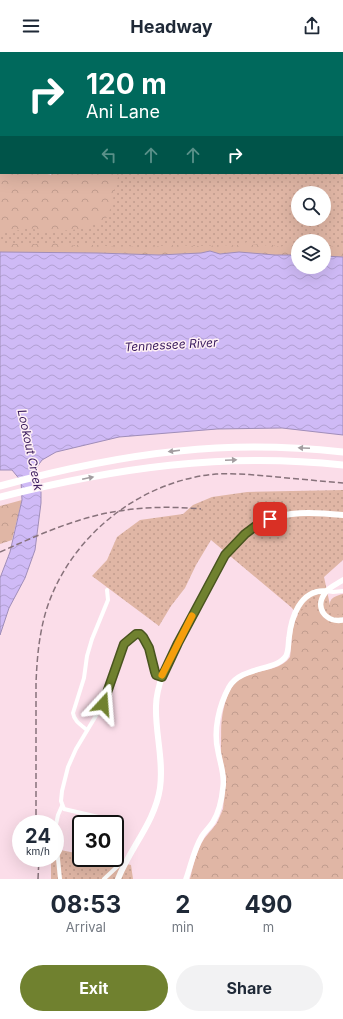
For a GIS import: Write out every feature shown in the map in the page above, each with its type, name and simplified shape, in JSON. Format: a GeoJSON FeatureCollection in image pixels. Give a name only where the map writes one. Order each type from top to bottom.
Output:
{"type":"FeatureCollection","features":[{"type":"Feature","properties":{"kind":"highway"},"geometry":{"type":"LineString","coordinates":[[3,485],[47,474],[144,455],[180,450],[266,447],[306,448],[343,452]]}},
{"type":"Feature","properties":{"kind":"highway"},"geometry":{"type":"LineString","coordinates":[[0,498],[107,474],[200,461],[274,460],[343,465]]}},
{"type":"Feature","properties":{"kind":"main road"},"geometry":{"type":"LineString","coordinates":[[118,879],[152,816],[159,795],[161,781],[161,758],[156,705],[158,686],[178,643],[225,555],[245,534],[257,525],[270,519],[287,514],[305,512],[343,515]]}},
{"type":"Feature","properties":{"kind":"main road"},"geometry":{"type":"LineString","coordinates":[[186,879],[202,836],[213,822],[219,808],[223,787],[223,774],[216,739],[219,716],[230,685],[241,675],[282,660],[288,648],[291,624],[296,610],[301,602],[305,597],[313,593],[326,591],[343,580]]}},
{"type":"Feature","properties":{"kind":"main road"},"geometry":{"type":"LineString","coordinates":[[326,591],[320,604],[323,613],[331,620],[343,620]]}},
{"type":"Feature","properties":{"kind":"street"},"geometry":{"type":"LineString","coordinates":[[87,730],[74,718],[73,713],[86,671],[87,656],[92,639],[108,600],[107,590]]}},
{"type":"Feature","properties":{"kind":"street"},"geometry":{"type":"LineString","coordinates":[[326,591],[343,591]]}},
{"type":"Feature","properties":{"kind":"street"},"geometry":{"type":"LineString","coordinates":[[58,815],[62,806],[62,791],[68,767],[76,748],[103,704],[124,644],[136,634],[140,634],[146,640],[156,675],[162,677]]}},
{"type":"Feature","properties":{"kind":"street"},"geometry":{"type":"LineString","coordinates":[[62,806],[64,809],[88,815]]}},
{"type":"Feature","properties":{"kind":"street"},"geometry":{"type":"LineString","coordinates":[[104,879],[119,865],[125,864]]}},
{"type":"Feature","properties":{"kind":"street"},"geometry":{"type":"LineString","coordinates":[[59,867],[60,879]]}},
{"type":"Feature","properties":{"kind":"green space"},"geometry":{"type":"Polygon","coordinates":[[[0,174],[343,174],[343,257],[331,256],[331,234],[291,234],[291,255],[0,252],[0,174]]]}},
{"type":"Feature","properties":{"kind":"green space"},"geometry":{"type":"Polygon","coordinates":[[[0,174],[120,174],[116,182],[112,205],[105,221],[82,229],[46,232],[29,228],[0,233],[0,174]]]}},
{"type":"Feature","properties":{"kind":"green space"},"geometry":{"type":"Polygon","coordinates":[[[249,241],[252,245],[259,244],[262,247],[269,244],[280,247],[289,244],[291,244],[291,255],[239,252],[220,254],[210,251],[201,253],[159,255],[0,252],[0,244],[62,243],[75,246],[80,244],[143,248],[169,245],[241,245],[249,241]]]}},
{"type":"Feature","properties":{"kind":"green space"},"geometry":{"type":"Polygon","coordinates":[[[331,246],[343,247],[343,257],[331,256],[331,246]]]}},
{"type":"Feature","properties":{"kind":"green space"},"geometry":{"type":"Polygon","coordinates":[[[343,490],[343,560],[324,577],[330,605],[343,603],[343,708],[201,845],[217,823],[223,809],[226,778],[221,753],[221,741],[224,718],[290,660],[300,617],[291,607],[211,540],[196,565],[185,588],[171,606],[159,626],[92,576],[107,560],[117,537],[140,520],[183,514],[193,505],[212,497],[247,492],[343,490]]]}},
{"type":"Feature","properties":{"kind":"green space"},"geometry":{"type":"Polygon","coordinates":[[[22,500],[12,540],[0,544],[0,506],[22,500]]]}},
{"type":"Feature","properties":{"kind":"green space"},"geometry":{"type":"Polygon","coordinates":[[[343,594],[343,615],[334,614],[330,606],[332,598],[343,594]]]}},
{"type":"Feature","properties":{"kind":"green space"},"geometry":{"type":"Polygon","coordinates":[[[310,606],[314,607],[318,616],[325,622],[333,625],[343,625],[343,879],[190,879],[199,848],[204,839],[220,819],[226,803],[228,783],[221,727],[223,710],[228,694],[232,687],[245,676],[285,663],[290,657],[295,620],[303,609],[310,606]]]}},
{"type":"Feature","properties":{"kind":"green space"},"geometry":{"type":"Polygon","coordinates":[[[64,851],[72,852],[72,867],[124,867],[124,863],[131,865],[133,879],[51,879],[51,867],[64,867],[64,851]]]}},
{"type":"Feature","properties":{"kind":"water"},"geometry":{"type":"Polygon","coordinates":[[[210,251],[220,254],[239,252],[291,255],[291,274],[331,274],[331,256],[343,257],[343,435],[282,428],[217,429],[119,437],[56,452],[42,460],[37,467],[36,476],[41,491],[41,503],[35,550],[25,578],[9,608],[0,635],[0,578],[10,552],[22,500],[21,481],[12,470],[0,470],[0,252],[159,255],[201,253],[210,251]]]}},
{"type":"Feature","properties":{"kind":"railway"},"geometry":{"type":"LineString","coordinates":[[36,815],[36,683],[40,638],[46,611],[57,584],[71,559],[90,537],[111,517],[134,501],[160,488],[188,479],[216,474],[231,474],[343,483]]}},
{"type":"Feature","properties":{"kind":"railway"},"geometry":{"type":"LineString","coordinates":[[0,552],[38,535],[77,521],[107,513],[123,510],[170,507],[201,509]]}},
{"type":"Feature","properties":{"kind":"railway"},"geometry":{"type":"LineString","coordinates":[[38,879],[39,867]]}},
{"type":"Feature","properties":{"kind":"slow traffic"},"geometry":{"type":"LineString","coordinates":[[162,675],[192,616]]}},
{"type":"Feature","properties":{"kind":"route"},"geometry":{"type":"LineString","coordinates":[[103,704],[124,644],[136,634],[140,634],[146,640],[156,675],[162,677],[164,670],[225,555],[231,547],[251,529],[270,519]]}},
{"type":"Feature","properties":{"kind":"water label","name":"Tennessee River"},"geometry":{"type":"Point","coordinates":[171,345]}},
{"type":"Feature","properties":{"kind":"water label","name":"Lookout Creek"},"geometry":{"type":"Point","coordinates":[30,450]}}]}
